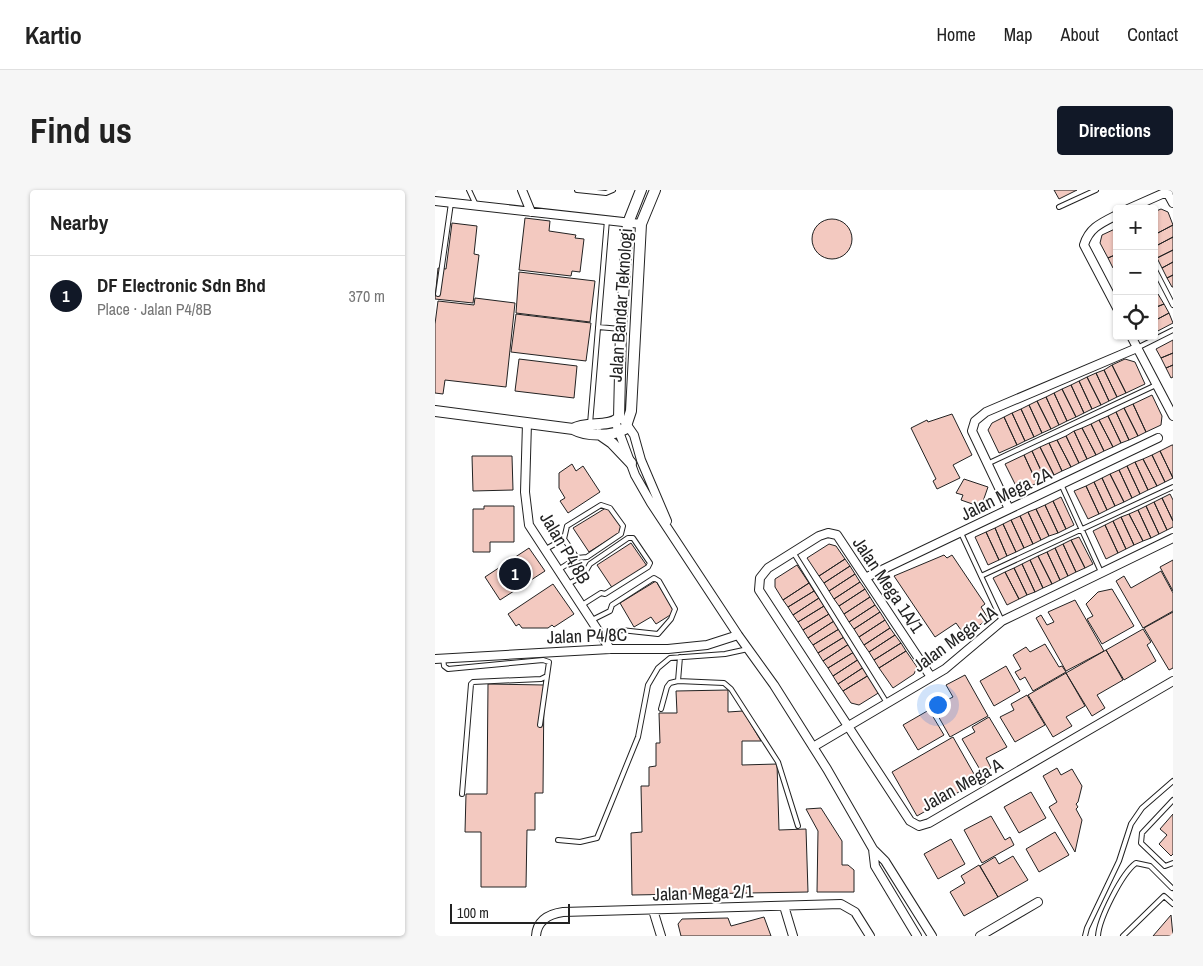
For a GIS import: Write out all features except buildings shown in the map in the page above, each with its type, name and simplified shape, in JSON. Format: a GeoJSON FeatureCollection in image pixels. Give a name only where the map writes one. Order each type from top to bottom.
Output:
{"type":"FeatureCollection","features":[{"type":"Feature","properties":{"kind":"street"},"geometry":{"type":"LineString","coordinates":[[522,190],[531,212]]}},
{"type":"Feature","properties":{"kind":"street","name":"Jalan Bandar Teknologi"},"geometry":{"type":"LineString","coordinates":[[641,190],[628,223],[617,419],[624,429],[635,475],[672,535]]}},
{"type":"Feature","properties":{"kind":"street","name":"Jalan Bandar Teknologi"},"geometry":{"type":"LineString","coordinates":[[624,429],[631,411],[641,224],[655,190]]}},
{"type":"Feature","properties":{"kind":"street"},"geometry":{"type":"LineString","coordinates":[[1138,205],[1169,191],[1173,203]]}},
{"type":"Feature","properties":{"kind":"street"},"geometry":{"type":"LineString","coordinates":[[435,201],[641,224]]}},
{"type":"Feature","properties":{"kind":"street"},"geometry":{"type":"LineString","coordinates":[[1113,217],[1096,226],[1087,234],[1084,245],[1113,300]]}},
{"type":"Feature","properties":{"kind":"street"},"geometry":{"type":"LineString","coordinates":[[1133,340],[1173,416]]}},
{"type":"Feature","properties":{"kind":"street"},"geometry":{"type":"LineString","coordinates":[[1009,509],[972,431],[975,421],[986,412],[1137,348]]}},
{"type":"Feature","properties":{"kind":"street"},"geometry":{"type":"LineString","coordinates":[[435,411],[573,429],[587,433],[599,434],[624,429]]}},
{"type":"Feature","properties":{"kind":"street"},"geometry":{"type":"LineString","coordinates":[[573,429],[617,419]]}},
{"type":"Feature","properties":{"kind":"street","name":"Jalan P4/8B"},"geometry":{"type":"LineString","coordinates":[[527,424],[526,513],[529,525],[610,649]]}},
{"type":"Feature","properties":{"kind":"street","name":"Jalan Bandar Teknologi"},"geometry":{"type":"LineString","coordinates":[[624,429],[634,435],[641,460],[672,535]]}},
{"type":"Feature","properties":{"kind":"street"},"geometry":{"type":"LineString","coordinates":[[599,434],[613,443],[631,463]]}},
{"type":"Feature","properties":{"kind":"street","name":"Jalan Mega 2A"},"geometry":{"type":"LineString","coordinates":[[867,577],[1158,438]]}},
{"type":"Feature","properties":{"kind":"street","name":"Jalan Mega 1A/1"},"geometry":{"type":"LineString","coordinates":[[760,578],[768,568],[819,536],[828,533],[837,535],[867,577],[931,677]]}},
{"type":"Feature","properties":{"kind":"street"},"geometry":{"type":"LineString","coordinates":[[672,535],[813,747],[873,849],[885,861],[932,936]]}},
{"type":"Feature","properties":{"kind":"street","name":"Jalan Mega 1A"},"geometry":{"type":"LineString","coordinates":[[813,747],[945,669],[1002,621],[1173,538]]}},
{"type":"Feature","properties":{"kind":"street","name":"Jalan Mega A"},"geometry":{"type":"LineString","coordinates":[[760,578],[759,590],[910,821],[919,826],[929,823],[1173,681]]}},
{"type":"Feature","properties":{"kind":"street","name":"Jalan P4/8C"},"geometry":{"type":"LineString","coordinates":[[439,659],[610,649],[668,649],[707,645],[738,635]]}},
{"type":"Feature","properties":{"kind":"street"},"geometry":{"type":"LineString","coordinates":[[873,849],[875,866],[917,936]]}},
{"type":"Feature","properties":{"kind":"street"},"geometry":{"type":"LineString","coordinates":[[980,936],[1038,902]]}},
{"type":"Feature","properties":{"kind":"street","name":"Jalan Mega 2/1"},"geometry":{"type":"LineString","coordinates":[[536,936],[536,930],[543,918],[551,914],[841,904],[855,912],[870,936]]}},
{"type":"Feature","properties":{"kind":"street"},"geometry":{"type":"LineString","coordinates":[[784,906],[793,936]]}},
{"type":"Feature","properties":{"kind":"street"},"geometry":{"type":"LineString","coordinates":[[653,910],[661,936]]}},
{"type":"Feature","properties":{"kind":"lane"},"geometry":{"type":"LineString","coordinates":[[469,190],[476,205]]}},
{"type":"Feature","properties":{"kind":"lane"},"geometry":{"type":"LineString","coordinates":[[577,190],[607,194],[613,190]]}},
{"type":"Feature","properties":{"kind":"lane"},"geometry":{"type":"LineString","coordinates":[[1059,207],[1096,190]]}},
{"type":"Feature","properties":{"kind":"lane"},"geometry":{"type":"LineString","coordinates":[[438,294],[451,202]]}},
{"type":"Feature","properties":{"kind":"lane"},"geometry":{"type":"LineString","coordinates":[[590,424],[607,220]]}},
{"type":"Feature","properties":{"kind":"lane"},"geometry":{"type":"LineString","coordinates":[[1158,276],[1173,305]]}},
{"type":"Feature","properties":{"kind":"lane"},"geometry":{"type":"LineString","coordinates":[[598,327],[621,329]]}},
{"type":"Feature","properties":{"kind":"lane"},"geometry":{"type":"LineString","coordinates":[[1137,348],[1173,330]]}},
{"type":"Feature","properties":{"kind":"lane"},"geometry":{"type":"LineString","coordinates":[[987,464],[1156,385]]}},
{"type":"Feature","properties":{"kind":"lane"},"geometry":{"type":"LineString","coordinates":[[1061,484],[1101,572]]}},
{"type":"Feature","properties":{"kind":"lane"},"geometry":{"type":"LineString","coordinates":[[981,576],[1173,487]]}},
{"type":"Feature","properties":{"kind":"lane"},"geometry":{"type":"LineString","coordinates":[[545,550],[564,539],[567,526],[601,505],[610,508],[623,526],[621,534],[601,548],[587,557],[577,558],[558,570]]}},
{"type":"Feature","properties":{"kind":"lane"},"geometry":{"type":"LineString","coordinates":[[961,533],[1002,621]]}},
{"type":"Feature","properties":{"kind":"lane"},"geometry":{"type":"LineString","coordinates":[[568,584],[583,576],[590,564],[628,538],[633,538],[650,563],[647,567],[605,594],[601,594],[582,605]]}},
{"type":"Feature","properties":{"kind":"lane"},"geometry":{"type":"LineString","coordinates":[[564,539],[577,558]]}},
{"type":"Feature","properties":{"kind":"lane"},"geometry":{"type":"LineString","coordinates":[[793,552],[887,703]]}},
{"type":"Feature","properties":{"kind":"lane"},"geometry":{"type":"LineString","coordinates":[[592,620],[610,611],[612,605],[654,578],[659,581],[675,609],[671,619],[658,634],[621,630],[603,639]]}},
{"type":"Feature","properties":{"kind":"lane"},"geometry":{"type":"LineString","coordinates":[[558,840],[580,842],[597,838],[638,737],[648,685],[659,668],[670,658],[725,654],[748,649]]}},
{"type":"Feature","properties":{"kind":"lane"},"geometry":{"type":"LineString","coordinates":[[677,681],[680,656]]}},
{"type":"Feature","properties":{"kind":"lane"},"geometry":{"type":"LineString","coordinates":[[439,659],[448,669],[543,660],[549,662],[540,724]]}},
{"type":"Feature","properties":{"kind":"lane"},"geometry":{"type":"LineString","coordinates":[[462,794],[471,684],[473,682],[541,679],[547,676]]}},
{"type":"Feature","properties":{"kind":"lane"},"geometry":{"type":"LineString","coordinates":[[661,709],[670,683],[677,681],[727,684],[778,762],[798,826]]}},
{"type":"Feature","properties":{"kind":"lane"},"geometry":{"type":"LineString","coordinates":[[1085,936],[1119,861],[1131,824],[1142,808],[1173,781]]}},
{"type":"Feature","properties":{"kind":"lane"},"geometry":{"type":"LineString","coordinates":[[1173,800],[1142,833],[1141,843],[1165,866],[1173,863]]}},
{"type":"Feature","properties":{"kind":"lane"},"geometry":{"type":"LineString","coordinates":[[1098,936],[1109,906],[1125,874],[1136,863],[1150,866],[1172,887],[1123,936]]}},
{"type":"Feature","properties":{"kind":"lane"},"geometry":{"type":"LineString","coordinates":[[1164,896],[1173,904]]}},
{"type":"Feature","properties":{"kind":"place","name":"DF Electronic Sdn Bhd"},"geometry":{"type":"Point","coordinates":[515,574]}}]}
